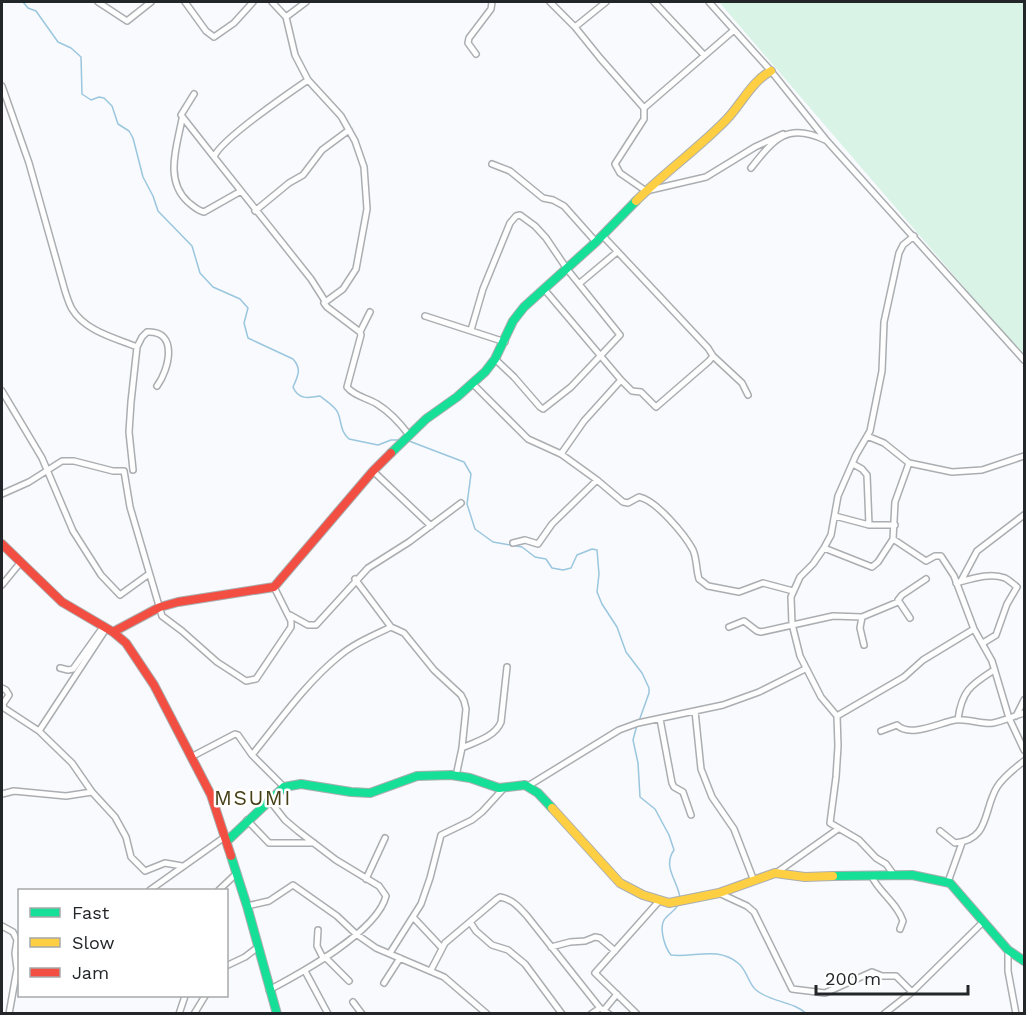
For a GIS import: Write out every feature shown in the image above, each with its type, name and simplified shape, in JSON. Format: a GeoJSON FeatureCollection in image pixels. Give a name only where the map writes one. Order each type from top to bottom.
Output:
{"type":"FeatureCollection","features":[{"type":"Feature","properties":{"kind":"street"},"geometry":{"type":"LineString","coordinates":[[98,2],[126,21],[150,2]]}},
{"type":"Feature","properties":{"kind":"street"},"geometry":{"type":"LineString","coordinates":[[185,2],[206,31],[214,37],[234,23],[253,2]]}},
{"type":"Feature","properties":{"kind":"street"},"geometry":{"type":"LineString","coordinates":[[272,2],[286,17],[295,55],[308,80],[332,106],[349,130],[360,151],[363,167],[367,194],[365,224],[356,269],[343,289],[325,301]]}},
{"type":"Feature","properties":{"kind":"street"},"geometry":{"type":"LineString","coordinates":[[286,17],[306,2]]}},
{"type":"Feature","properties":{"kind":"street"},"geometry":{"type":"LineString","coordinates":[[476,54],[468,43],[469,38],[491,9],[492,2]]}},
{"type":"Feature","properties":{"kind":"street"},"geometry":{"type":"LineString","coordinates":[[550,2],[575,27],[644,108],[644,119],[615,164],[620,173],[646,191],[706,177],[755,147],[783,134],[802,132],[827,141]]}},
{"type":"Feature","properties":{"kind":"street"},"geometry":{"type":"LineString","coordinates":[[575,27],[606,2]]}},
{"type":"Feature","properties":{"kind":"street"},"geometry":{"type":"LineString","coordinates":[[654,2],[705,55]]}},
{"type":"Feature","properties":{"kind":"street"},"geometry":{"type":"LineString","coordinates":[[709,2],[771,71],[827,141],[1024,360]]}},
{"type":"Feature","properties":{"kind":"street"},"geometry":{"type":"LineString","coordinates":[[644,108],[734,30]]}},
{"type":"Feature","properties":{"kind":"street"},"geometry":{"type":"LineString","coordinates":[[60,668],[73,669],[107,630],[160,607],[178,602],[274,587],[395,448],[426,419],[473,384],[495,359],[518,315],[646,191],[726,120],[760,78],[771,71]]}},
{"type":"Feature","properties":{"kind":"street"},"geometry":{"type":"LineString","coordinates":[[214,158],[228,141],[308,80]]}},
{"type":"Feature","properties":{"kind":"street"},"geometry":{"type":"LineString","coordinates":[[2,86],[29,163],[72,309],[84,323],[137,347]]}},
{"type":"Feature","properties":{"kind":"street"},"geometry":{"type":"LineString","coordinates":[[194,94],[182,112],[173,165],[177,185],[185,200],[200,212],[204,212],[241,191]]}},
{"type":"Feature","properties":{"kind":"street"},"geometry":{"type":"LineString","coordinates":[[182,119],[311,279],[325,301],[324,305],[360,332]]}},
{"type":"Feature","properties":{"kind":"street"},"geometry":{"type":"LineString","coordinates":[[255,211],[289,183],[303,176],[322,150],[349,130]]}},
{"type":"Feature","properties":{"kind":"street"},"geometry":{"type":"LineString","coordinates":[[752,168],[762,154],[783,134]]}},
{"type":"Feature","properties":{"kind":"street"},"geometry":{"type":"LineString","coordinates":[[492,164],[510,171],[543,198],[564,206],[599,239],[617,252],[676,312],[713,356],[742,383],[748,395]]}},
{"type":"Feature","properties":{"kind":"street"},"geometry":{"type":"LineString","coordinates":[[471,330],[491,269],[510,224],[516,216],[524,216],[535,226],[620,335],[571,387],[543,409],[495,359]]}},
{"type":"Feature","properties":{"kind":"street"},"geometry":{"type":"LineString","coordinates":[[894,875],[886,864],[876,858],[859,840],[830,823],[837,768],[837,716],[821,697],[805,669],[795,641],[792,624],[793,591],[800,577],[824,548],[831,535],[838,496],[870,431],[882,371],[884,322],[899,253],[903,245],[914,236]]}},
{"type":"Feature","properties":{"kind":"street"},"geometry":{"type":"LineString","coordinates":[[580,283],[617,252]]}},
{"type":"Feature","properties":{"kind":"street"},"geometry":{"type":"LineString","coordinates":[[544,289],[621,380],[633,392],[642,394],[657,407],[713,356]]}},
{"type":"Feature","properties":{"kind":"street"},"geometry":{"type":"LineString","coordinates":[[370,312],[360,332],[347,387],[352,392],[379,405],[399,423],[408,435]]}},
{"type":"Feature","properties":{"kind":"street"},"geometry":{"type":"LineString","coordinates":[[425,316],[505,342]]}},
{"type":"Feature","properties":{"kind":"street"},"geometry":{"type":"LineString","coordinates":[[133,470],[129,432],[137,347],[141,337],[147,332],[154,332],[164,337],[169,346],[168,365],[164,378],[157,386]]}},
{"type":"Feature","properties":{"kind":"street"},"geometry":{"type":"LineString","coordinates":[[561,454],[591,413],[621,380]]}},
{"type":"Feature","properties":{"kind":"street"},"geometry":{"type":"LineString","coordinates":[[473,384],[497,405],[528,439],[561,454],[623,502],[628,503],[642,497],[666,516],[687,540],[695,556],[699,579],[708,586],[739,592],[763,583],[793,591]]}},
{"type":"Feature","properties":{"kind":"street"},"geometry":{"type":"LineString","coordinates":[[2,391],[47,471],[73,531],[101,575],[119,595],[122,595],[149,574]]}},
{"type":"Feature","properties":{"kind":"street"},"geometry":{"type":"LineString","coordinates":[[867,436],[884,443],[909,463],[952,472],[966,473],[989,469],[1024,456]]}},
{"type":"Feature","properties":{"kind":"street"},"geometry":{"type":"LineString","coordinates":[[2,494],[29,482],[62,461],[74,461],[104,469],[124,471],[130,507],[162,616],[208,655],[246,681],[252,681],[260,675],[289,632],[291,621],[274,587]]}},
{"type":"Feature","properties":{"kind":"street"},"geometry":{"type":"LineString","coordinates":[[824,548],[872,567],[879,562],[893,539],[895,502],[909,463]]}},
{"type":"Feature","properties":{"kind":"street"},"geometry":{"type":"LineString","coordinates":[[853,464],[867,475],[869,525]]}},
{"type":"Feature","properties":{"kind":"street"},"geometry":{"type":"LineString","coordinates":[[373,471],[430,525]]}},
{"type":"Feature","properties":{"kind":"street"},"geometry":{"type":"LineString","coordinates":[[513,543],[525,540],[538,544],[552,524],[597,480]]}},
{"type":"Feature","properties":{"kind":"street"},"geometry":{"type":"LineString","coordinates":[[288,615],[308,625],[316,625],[368,568],[409,542],[461,503]]}},
{"type":"Feature","properties":{"kind":"street"},"geometry":{"type":"LineString","coordinates":[[959,582],[977,551],[1024,515]]}},
{"type":"Feature","properties":{"kind":"street"},"geometry":{"type":"LineString","coordinates":[[835,516],[869,525],[895,525]]}},
{"type":"Feature","properties":{"kind":"street"},"geometry":{"type":"LineString","coordinates":[[893,539],[926,561],[935,556],[941,556],[959,582],[974,629],[983,643],[1024,750]]}},
{"type":"Feature","properties":{"kind":"street"},"geometry":{"type":"LineString","coordinates":[[2,544],[62,602],[126,643],[154,685],[211,795],[247,906],[274,1013]]}},
{"type":"Feature","properties":{"kind":"street"},"geometry":{"type":"LineString","coordinates":[[2,585],[20,563]]}},
{"type":"Feature","properties":{"kind":"street"},"geometry":{"type":"LineString","coordinates":[[959,582],[994,576],[1006,579],[1017,587],[1007,604],[996,634],[983,643]]}},
{"type":"Feature","properties":{"kind":"street"},"geometry":{"type":"LineString","coordinates":[[356,579],[391,627],[404,633],[434,670],[461,694],[466,709],[462,748],[456,776]]}},
{"type":"Feature","properties":{"kind":"street"},"geometry":{"type":"LineString","coordinates":[[729,627],[744,621],[759,632],[832,616],[862,617],[898,602],[902,595],[926,579]]}},
{"type":"Feature","properties":{"kind":"street"},"geometry":{"type":"LineString","coordinates":[[898,602],[910,618]]}},
{"type":"Feature","properties":{"kind":"street"},"geometry":{"type":"LineString","coordinates":[[862,617],[860,628],[864,645]]}},
{"type":"Feature","properties":{"kind":"street"},"geometry":{"type":"LineString","coordinates":[[252,755],[308,687],[337,657],[350,647],[391,627]]}},
{"type":"Feature","properties":{"kind":"street"},"geometry":{"type":"LineString","coordinates":[[837,716],[896,682],[923,660],[974,629]]}},
{"type":"Feature","properties":{"kind":"street"},"geometry":{"type":"LineString","coordinates":[[39,731],[107,630]]}},
{"type":"Feature","properties":{"kind":"street"},"geometry":{"type":"LineString","coordinates":[[462,748],[493,734],[498,729],[507,667]]}},
{"type":"Feature","properties":{"kind":"street"},"geometry":{"type":"LineString","coordinates":[[153,889],[182,866],[227,839],[284,788],[299,783],[332,790],[373,793],[419,776],[456,776],[504,788],[528,786],[619,730],[638,723],[723,705],[759,692],[805,669]]}},
{"type":"Feature","properties":{"kind":"street"},"geometry":{"type":"LineString","coordinates":[[958,719],[961,701],[967,690],[994,670]]}},
{"type":"Feature","properties":{"kind":"street"},"geometry":{"type":"LineString","coordinates":[[2,688],[9,695],[3,704],[4,708],[39,731],[72,763],[92,792],[108,808],[123,830],[130,857],[141,869],[148,871],[161,863],[169,862],[182,866]]}},
{"type":"Feature","properties":{"kind":"street"},"geometry":{"type":"LineString","coordinates":[[1013,717],[1024,700]]}},
{"type":"Feature","properties":{"kind":"street"},"geometry":{"type":"LineString","coordinates":[[695,711],[701,769],[712,797],[734,829],[754,881]]}},
{"type":"Feature","properties":{"kind":"street"},"geometry":{"type":"LineString","coordinates":[[881,731],[897,725],[901,728],[924,730],[937,723],[958,719],[992,723],[1024,713]]}},
{"type":"Feature","properties":{"kind":"street"},"geometry":{"type":"LineString","coordinates":[[660,719],[673,785],[683,792],[692,815]]}},
{"type":"Feature","properties":{"kind":"street"},"geometry":{"type":"LineString","coordinates":[[191,757],[235,734],[284,788]]}},
{"type":"Feature","properties":{"kind":"street"},"geometry":{"type":"LineString","coordinates":[[940,831],[955,843],[962,843],[979,834],[998,786],[1024,761]]}},
{"type":"Feature","properties":{"kind":"street"},"geometry":{"type":"LineString","coordinates":[[528,786],[593,851],[620,883],[630,890],[669,903],[719,893],[775,873],[838,829]]}},
{"type":"Feature","properties":{"kind":"street"},"geometry":{"type":"LineString","coordinates":[[390,953],[421,904],[441,835],[472,820],[504,788]]}},
{"type":"Feature","properties":{"kind":"street"},"geometry":{"type":"LineString","coordinates":[[2,794],[14,791],[66,796],[92,792]]}},
{"type":"Feature","properties":{"kind":"street"},"geometry":{"type":"LineString","coordinates":[[269,990],[305,971],[356,934],[376,916],[384,905],[386,896],[380,886],[366,879],[291,826],[270,801]]}},
{"type":"Feature","properties":{"kind":"street"},"geometry":{"type":"LineString","coordinates":[[247,820],[268,843],[314,843]]}},
{"type":"Feature","properties":{"kind":"street"},"geometry":{"type":"LineString","coordinates":[[366,879],[385,838]]}},
{"type":"Feature","properties":{"kind":"street"},"geometry":{"type":"LineString","coordinates":[[948,882],[962,843]]}},
{"type":"Feature","properties":{"kind":"street"},"geometry":{"type":"LineString","coordinates":[[221,889],[237,873]]}},
{"type":"Feature","properties":{"kind":"street"},"geometry":{"type":"LineString","coordinates":[[775,873],[872,877],[912,875],[948,882],[1008,950],[1024,961]]}},
{"type":"Feature","properties":{"kind":"street"},"geometry":{"type":"LineString","coordinates":[[872,877],[876,885],[898,909],[903,921],[900,929]]}},
{"type":"Feature","properties":{"kind":"street"},"geometry":{"type":"LineString","coordinates":[[247,906],[269,901],[293,885],[337,916],[356,934],[376,948],[444,977],[487,1014]]}},
{"type":"Feature","properties":{"kind":"street"},"geometry":{"type":"LineString","coordinates":[[719,893],[747,906],[754,912],[792,989],[825,993],[872,972],[882,976],[896,976],[912,992]]}},
{"type":"Feature","properties":{"kind":"street"},"geometry":{"type":"LineString","coordinates":[[431,970],[449,939],[500,897],[507,898],[527,916],[605,1010]]}},
{"type":"Feature","properties":{"kind":"street"},"geometry":{"type":"LineString","coordinates":[[638,1014],[595,973],[660,900]]}},
{"type":"Feature","properties":{"kind":"street"},"geometry":{"type":"LineString","coordinates":[[414,917],[442,948]]}},
{"type":"Feature","properties":{"kind":"street"},"geometry":{"type":"LineString","coordinates":[[470,922],[476,931],[492,945],[508,950],[525,964],[562,1014]]}},
{"type":"Feature","properties":{"kind":"street"},"geometry":{"type":"LineString","coordinates":[[884,1014],[912,992],[983,922]]}},
{"type":"Feature","properties":{"kind":"street"},"geometry":{"type":"LineString","coordinates":[[2,926],[14,932],[17,940],[15,953],[17,969],[9,1014]]}},
{"type":"Feature","properties":{"kind":"street"},"geometry":{"type":"LineString","coordinates":[[318,930],[316,946],[324,958],[349,981]]}},
{"type":"Feature","properties":{"kind":"street"},"geometry":{"type":"LineString","coordinates":[[551,947],[595,937],[604,941],[615,951]]}},
{"type":"Feature","properties":{"kind":"street"},"geometry":{"type":"LineString","coordinates":[[228,965],[258,948]]}},
{"type":"Feature","properties":{"kind":"street"},"geometry":{"type":"LineString","coordinates":[[1008,950],[1008,971],[1016,1014]]}},
{"type":"Feature","properties":{"kind":"street"},"geometry":{"type":"LineString","coordinates":[[384,983],[400,958]]}},
{"type":"Feature","properties":{"kind":"street"},"geometry":{"type":"LineString","coordinates":[[305,971],[328,1014]]}},
{"type":"Feature","properties":{"kind":"street"},"geometry":{"type":"LineString","coordinates":[[591,1014],[605,1010],[617,994]]}},
{"type":"Feature","properties":{"kind":"street"},"geometry":{"type":"LineString","coordinates":[[179,1014],[185,997]]}},
{"type":"Feature","properties":{"kind":"street"},"geometry":{"type":"LineString","coordinates":[[194,1014],[204,997]]}},
{"type":"Feature","properties":{"kind":"street"},"geometry":{"type":"LineString","coordinates":[[353,1002],[362,1014]]}},
{"type":"Feature","properties":{"kind":"green space"},"geometry":{"type":"Polygon","coordinates":[[[719,2],[1024,2],[1024,357],[719,2]]]}},
{"type":"Feature","properties":{"kind":"waterway"},"geometry":{"type":"LineString","coordinates":[[23,2],[28,8],[36,11],[58,42],[71,48],[81,57],[82,94],[91,100],[104,98],[112,106],[118,124],[129,131],[133,138],[143,177],[158,211],[192,246],[200,273],[213,287],[240,299],[248,308],[244,323],[248,338],[293,359],[298,369],[298,376],[293,387],[295,391],[304,397],[320,396],[333,406],[338,413],[344,433],[349,439],[378,445],[391,440],[401,440]]}},
{"type":"Feature","properties":{"kind":"waterway"},"geometry":{"type":"LineString","coordinates":[[409,441],[464,462],[471,474],[467,504],[475,529],[493,542],[522,547],[535,557],[546,559],[552,568],[563,570],[571,568],[577,555],[592,549],[597,550],[599,574],[597,592],[617,627],[626,652],[642,673],[649,688],[639,721]]}},
{"type":"Feature","properties":{"kind":"waterway"},"geometry":{"type":"LineString","coordinates":[[637,725],[633,740],[638,763],[640,797],[655,809],[669,835],[674,850],[670,868],[680,898]]}},
{"type":"Feature","properties":{"kind":"waterway"},"geometry":{"type":"LineString","coordinates":[[678,905],[665,918],[662,928],[663,938],[671,955],[714,954],[730,958],[741,966],[756,990],[768,997],[795,1006],[807,1014]]}},
{"type":"Feature","properties":{"kind":"traffic: fast"},"geometry":{"type":"LineString","coordinates":[[391,453],[426,419],[457,397],[485,372],[495,359],[513,321],[524,307],[596,242],[636,201]]}},
{"type":"Feature","properties":{"kind":"traffic: fast"},"geometry":{"type":"LineString","coordinates":[[227,841],[284,787],[301,784],[370,793],[417,776],[451,775],[470,778],[499,788],[525,785],[538,793],[552,808]]}},
{"type":"Feature","properties":{"kind":"traffic: fast"},"geometry":{"type":"LineString","coordinates":[[231,856],[277,1014]]}},
{"type":"Feature","properties":{"kind":"traffic: fast"},"geometry":{"type":"LineString","coordinates":[[833,876],[912,875],[950,883],[1008,950],[1024,961]]}},
{"type":"Feature","properties":{"kind":"traffic: slow"},"geometry":{"type":"LineString","coordinates":[[636,201],[716,130],[753,86],[771,71]]}},
{"type":"Feature","properties":{"kind":"traffic: slow"},"geometry":{"type":"LineString","coordinates":[[552,808],[620,883],[643,895],[669,903],[719,893],[775,873],[805,877],[833,876]]}},
{"type":"Feature","properties":{"kind":"traffic: jam"},"geometry":{"type":"LineString","coordinates":[[113,632],[160,607],[178,602],[274,587],[391,453]]}},
{"type":"Feature","properties":{"kind":"traffic: jam"},"geometry":{"type":"LineString","coordinates":[[2,544],[62,602],[113,632],[126,643],[154,685],[211,795],[231,856]]}},
{"type":"Feature","properties":{"kind":"district","name":"MSUMI"},"geometry":{"type":"Point","coordinates":[253,797]}}]}
